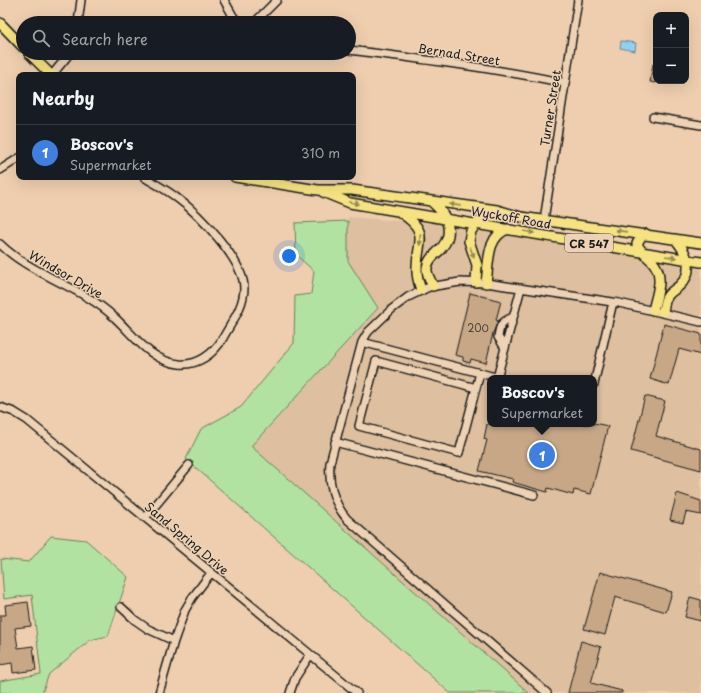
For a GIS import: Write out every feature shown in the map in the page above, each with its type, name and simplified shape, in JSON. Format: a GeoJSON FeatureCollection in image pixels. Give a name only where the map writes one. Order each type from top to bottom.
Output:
{"type":"FeatureCollection","features":[{"type":"Feature","properties":{"kind":"main road"},"geometry":{"type":"LineString","coordinates":[[0,23],[16,40]]}},
{"type":"Feature","properties":{"kind":"main road"},"geometry":{"type":"LineString","coordinates":[[36,60],[49,72]]}},
{"type":"Feature","properties":{"kind":"main road","name":"Wyckoff Road"},"geometry":{"type":"LineString","coordinates":[[254,180],[318,190],[352,190],[497,210],[521,217],[701,243]]}},
{"type":"Feature","properties":{"kind":"main road","name":"Wyckoff Road"},"geometry":{"type":"LineString","coordinates":[[318,190],[350,203],[477,223],[701,262]]}},
{"type":"Feature","properties":{"kind":"main road"},"geometry":{"type":"LineString","coordinates":[[432,202],[440,209],[446,218],[448,227],[447,239],[443,246],[432,257],[426,268],[433,286]]}},
{"type":"Feature","properties":{"kind":"main road"},"geometry":{"type":"LineString","coordinates":[[398,211],[413,222],[420,232],[417,271],[421,290]]}},
{"type":"Feature","properties":{"kind":"main road"},"geometry":{"type":"LineString","coordinates":[[476,282],[477,265],[469,241],[471,231],[477,223],[484,218],[521,217]]}},
{"type":"Feature","properties":{"kind":"main road"},"geometry":{"type":"LineString","coordinates":[[486,283],[490,252],[494,240],[500,232],[508,229]]}},
{"type":"Feature","properties":{"kind":"main road"},"geometry":{"type":"LineString","coordinates":[[646,234],[640,238],[637,243],[638,247],[655,265],[659,274],[659,286],[653,310]]}},
{"type":"Feature","properties":{"kind":"main road"},"geometry":{"type":"LineString","coordinates":[[663,312],[667,295],[682,284],[686,277],[688,266],[688,259],[683,248],[675,239]]}},
{"type":"Feature","properties":{"kind":"street"},"geometry":{"type":"LineString","coordinates":[[79,16],[81,0]]}},
{"type":"Feature","properties":{"kind":"street"},"geometry":{"type":"LineString","coordinates":[[224,0],[233,16]]}},
{"type":"Feature","properties":{"kind":"street"},"geometry":{"type":"LineString","coordinates":[[261,16],[277,0]]}},
{"type":"Feature","properties":{"kind":"street","name":"Turner Street"},"geometry":{"type":"LineString","coordinates":[[544,220],[578,0]]}},
{"type":"Feature","properties":{"kind":"street","name":"Bernad Street"},"geometry":{"type":"LineString","coordinates":[[356,51],[541,78],[564,84]]}},
{"type":"Feature","properties":{"kind":"street"},"geometry":{"type":"LineString","coordinates":[[54,72],[64,60]]}},
{"type":"Feature","properties":{"kind":"street"},"geometry":{"type":"LineString","coordinates":[[653,117],[701,125]]}},
{"type":"Feature","properties":{"kind":"street"},"geometry":{"type":"LineString","coordinates":[[0,170],[16,160]]}},
{"type":"Feature","properties":{"kind":"street","name":"Windsor Drive"},"geometry":{"type":"LineString","coordinates":[[0,244],[30,267],[99,304],[155,357],[171,363],[181,364],[196,362],[206,357],[217,347],[242,303],[244,282],[233,258],[216,236],[178,198],[149,180]]}},
{"type":"Feature","properties":{"kind":"street"},"geometry":{"type":"LineString","coordinates":[[547,693],[347,519],[342,513],[333,493],[330,474],[331,456],[362,342],[368,332],[392,309],[404,300],[421,290],[433,286],[460,282],[486,283],[613,302],[663,312],[701,322]]}},
{"type":"Feature","properties":{"kind":"street"},"geometry":{"type":"LineString","coordinates":[[499,375],[521,288]]}},
{"type":"Feature","properties":{"kind":"street"},"geometry":{"type":"LineString","coordinates":[[596,375],[613,302]]}},
{"type":"Feature","properties":{"kind":"street"},"geometry":{"type":"LineString","coordinates":[[362,342],[487,375]]}},
{"type":"Feature","properties":{"kind":"street"},"geometry":{"type":"LineString","coordinates":[[416,372],[419,358]]}},
{"type":"Feature","properties":{"kind":"street"},"geometry":{"type":"LineString","coordinates":[[476,388],[376,361],[359,426],[459,453],[480,373]]}},
{"type":"Feature","properties":{"kind":"street","name":"Sand Spring Drive"},"geometry":{"type":"LineString","coordinates":[[0,407],[14,412],[27,420],[357,693]]}},
{"type":"Feature","properties":{"kind":"street"},"geometry":{"type":"LineString","coordinates":[[335,442],[534,495]]}},
{"type":"Feature","properties":{"kind":"street"},"geometry":{"type":"LineString","coordinates":[[145,518],[189,465]]}},
{"type":"Feature","properties":{"kind":"street"},"geometry":{"type":"LineString","coordinates":[[159,693],[174,641],[185,610],[211,573]]}},
{"type":"Feature","properties":{"kind":"street"},"geometry":{"type":"LineString","coordinates":[[121,607],[135,620],[148,629],[174,641]]}},
{"type":"Feature","properties":{"kind":"street"},"geometry":{"type":"LineString","coordinates":[[290,693],[295,678],[310,655]]}},
{"type":"Feature","properties":{"kind":"shaded area"},"geometry":{"type":"Polygon","coordinates":[[[348,217],[456,225],[701,269],[701,693],[529,693],[251,446],[378,308],[348,261],[348,217]]]}},
{"type":"Feature","properties":{"kind":"green space"},"geometry":{"type":"Polygon","coordinates":[[[348,221],[348,261],[378,308],[251,446],[529,693],[450,693],[186,459],[201,429],[241,407],[294,343],[295,296],[311,294],[314,271],[296,255],[295,223],[348,221]]]}},
{"type":"Feature","properties":{"kind":"green space"},"geometry":{"type":"Polygon","coordinates":[[[51,536],[86,540],[128,577],[108,636],[90,640],[49,674],[42,693],[0,693],[0,681],[41,674],[32,595],[4,599],[1,559],[29,562],[51,536]]]}},
{"type":"Feature","properties":{"kind":"water"},"geometry":{"type":"Polygon","coordinates":[[[621,41],[636,43],[635,51],[620,48],[621,41]]]}},
{"type":"Feature","properties":{"kind":"building"},"geometry":{"type":"Polygon","coordinates":[[[653,64],[653,82],[650,82],[653,64]]]}},
{"type":"Feature","properties":{"kind":"building"},"geometry":{"type":"Polygon","coordinates":[[[470,293],[501,301],[496,320],[498,321],[493,333],[486,363],[471,359],[470,363],[463,361],[463,357],[455,355],[470,293]]]}},
{"type":"Feature","properties":{"kind":"building"},"geometry":{"type":"Polygon","coordinates":[[[664,324],[701,334],[701,355],[679,349],[669,385],[650,379],[664,324]]]}},
{"type":"Feature","properties":{"kind":"building"},"geometry":{"type":"Polygon","coordinates":[[[645,396],[665,401],[656,436],[701,449],[701,470],[631,451],[645,396]]]}},
{"type":"Feature","properties":{"kind":"building"},"geometry":{"type":"Polygon","coordinates":[[[487,424],[487,427],[597,427],[597,424],[608,426],[591,494],[574,490],[573,495],[548,488],[547,492],[512,482],[513,479],[479,471],[487,440],[484,439],[487,424]]]}},
{"type":"Feature","properties":{"kind":"building"},"geometry":{"type":"Polygon","coordinates":[[[677,493],[701,501],[701,515],[686,512],[683,523],[670,520],[677,493]]]}},
{"type":"Feature","properties":{"kind":"building"},"geometry":{"type":"Polygon","coordinates":[[[600,572],[672,592],[666,612],[615,597],[605,635],[584,629],[600,572]]]}},
{"type":"Feature","properties":{"kind":"building"},"geometry":{"type":"Polygon","coordinates":[[[690,597],[701,600],[701,621],[685,617],[690,597]]]}},
{"type":"Feature","properties":{"kind":"building"},"geometry":{"type":"Polygon","coordinates":[[[28,602],[31,626],[15,628],[18,648],[33,646],[36,670],[13,673],[12,663],[0,665],[0,615],[6,615],[5,605],[28,602]]]}},
{"type":"Feature","properties":{"kind":"building"},"geometry":{"type":"Polygon","coordinates":[[[581,641],[601,647],[591,683],[622,691],[622,693],[568,693],[581,641]]]}},
{"type":"Feature","properties":{"kind":"place","name":"Boscov's"},"geometry":{"type":"Point","coordinates":[542,455]}}]}
